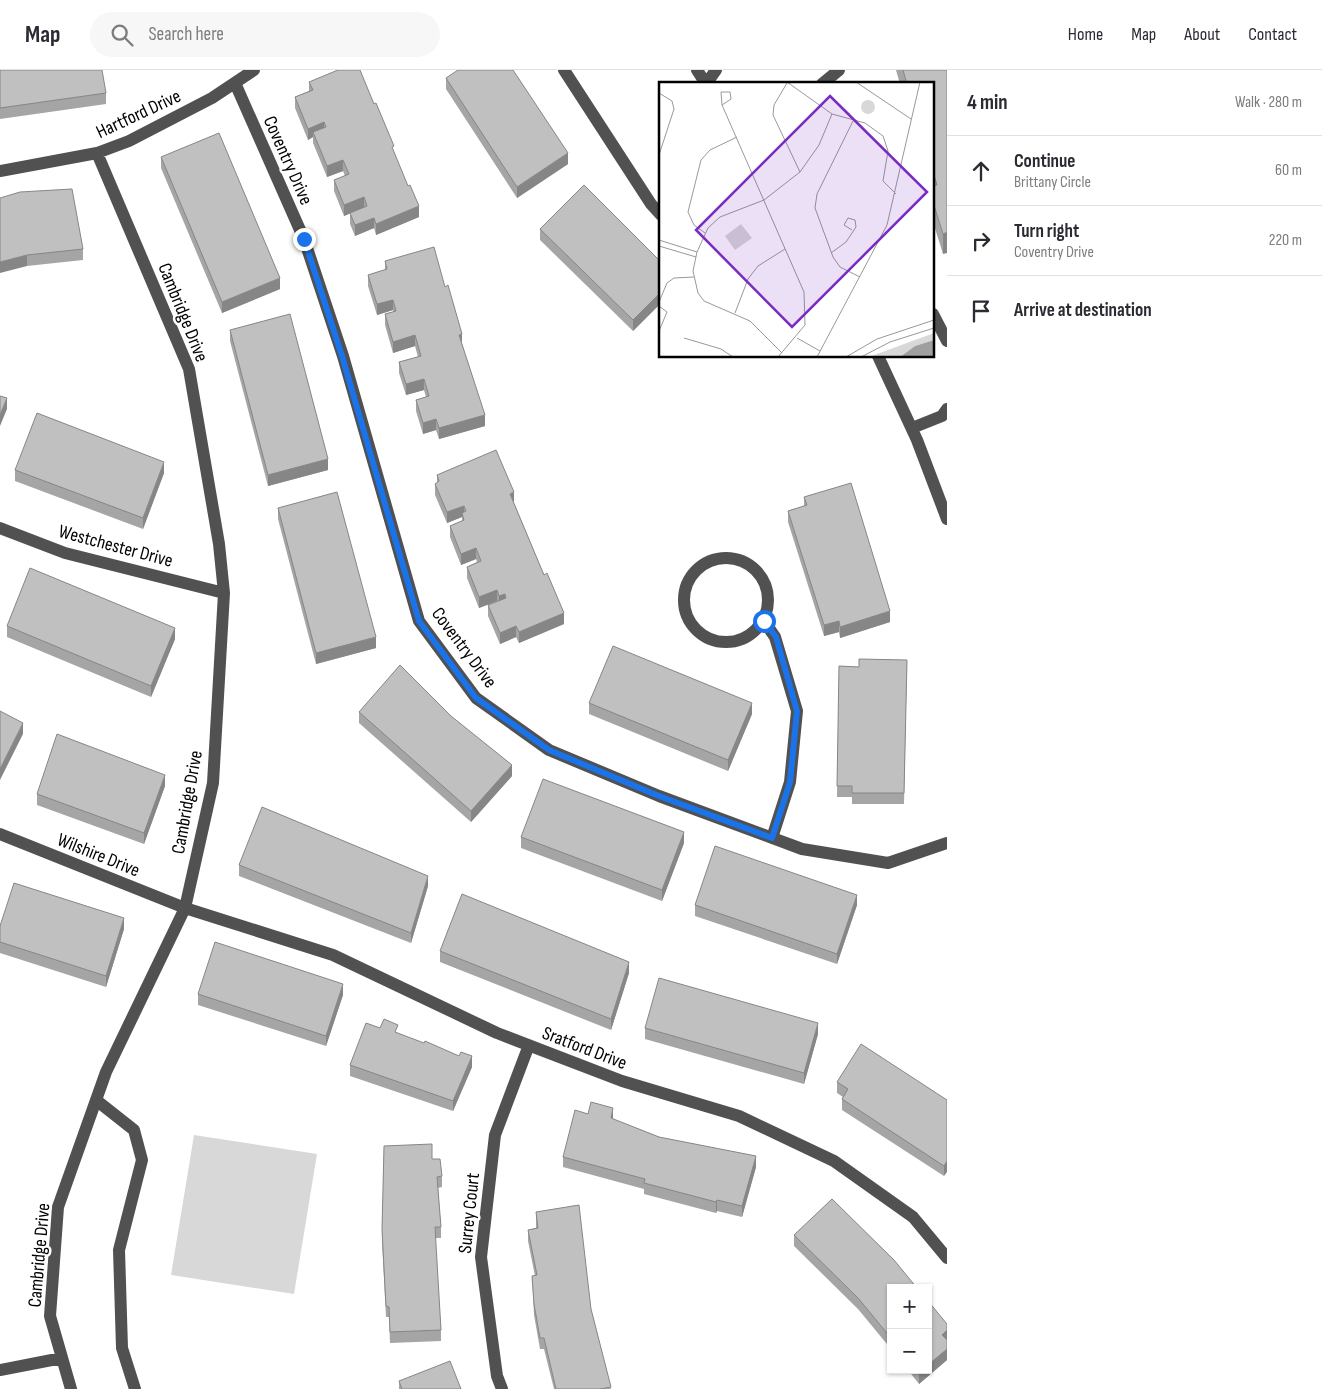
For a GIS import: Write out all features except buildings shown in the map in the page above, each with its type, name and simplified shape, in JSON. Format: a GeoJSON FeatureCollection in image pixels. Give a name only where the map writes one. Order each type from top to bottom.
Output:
{"type":"FeatureCollection","features":[{"type":"Feature","properties":{"kind":"street","name":"Hartford Drive"},"geometry":{"type":"LineString","coordinates":[[0,171],[97,153],[130,140],[212,98],[254,70]]}},
{"type":"Feature","properties":{"kind":"street"},"geometry":{"type":"LineString","coordinates":[[564,70],[651,204],[659,213]]}},
{"type":"Feature","properties":{"kind":"street"},"geometry":{"type":"LineString","coordinates":[[697,70],[705,82]]}},
{"type":"Feature","properties":{"kind":"street"},"geometry":{"type":"LineString","coordinates":[[707,82],[716,70]]}},
{"type":"Feature","properties":{"kind":"street"},"geometry":{"type":"LineString","coordinates":[[824,82],[838,70]]}},
{"type":"Feature","properties":{"kind":"street","name":"Coventry Drive"},"geometry":{"type":"LineString","coordinates":[[235,82],[304,239],[342,356],[419,621],[476,698],[549,750],[659,796],[802,849],[888,863],[947,843]]}},
{"type":"Feature","properties":{"kind":"street","name":"Cambridge Drive"},"geometry":{"type":"LineString","coordinates":[[71,1389],[50,1316],[58,1207],[106,1072],[185,908],[213,783],[224,593],[220,544],[189,369],[97,153]]}},
{"type":"Feature","properties":{"kind":"street"},"geometry":{"type":"LineString","coordinates":[[934,316],[947,341]]}},
{"type":"Feature","properties":{"kind":"street"},"geometry":{"type":"LineString","coordinates":[[879,358],[912,428],[947,520]]}},
{"type":"Feature","properties":{"kind":"street"},"geometry":{"type":"LineString","coordinates":[[912,428],[942,416],[947,409]]}},
{"type":"Feature","properties":{"kind":"street","name":"Westchester Drive"},"geometry":{"type":"LineString","coordinates":[[0,528],[65,553],[224,593]]}},
{"type":"Feature","properties":{"kind":"street"},"geometry":{"type":"LineString","coordinates":[[731,558],[747,563],[760,573],[768,588],[769,605],[764,621],[753,634],[738,642],[721,643],[705,638],[693,627],[685,612],[684,596],[689,580],[700,567],[715,559],[731,558]]}},
{"type":"Feature","properties":{"kind":"street"},"geometry":{"type":"LineString","coordinates":[[764,621],[776,637],[797,711],[790,782],[772,838]]}},
{"type":"Feature","properties":{"kind":"street","name":"Wilshire Drive"},"geometry":{"type":"LineString","coordinates":[[0,834],[185,908]]}},
{"type":"Feature","properties":{"kind":"street","name":"Sratford Drive"},"geometry":{"type":"LineString","coordinates":[[185,908],[333,955],[496,1033],[622,1081],[738,1116],[834,1161],[913,1217],[947,1258]]}},
{"type":"Feature","properties":{"kind":"street","name":"Surrey Court"},"geometry":{"type":"LineString","coordinates":[[502,1389],[497,1376],[481,1258],[495,1135],[529,1045]]}},
{"type":"Feature","properties":{"kind":"street"},"geometry":{"type":"LineString","coordinates":[[96,1100],[134,1130],[142,1160],[119,1250],[122,1348],[135,1389]]}},
{"type":"Feature","properties":{"kind":"street"},"geometry":{"type":"LineString","coordinates":[[0,1370],[62,1358]]}},
{"type":"Feature","properties":{"kind":"shaded area"},"geometry":{"type":"Polygon","coordinates":[[[194,1135],[317,1154],[294,1294],[171,1275],[194,1135]]]}},
{"type":"Feature","properties":{"kind":"route"},"geometry":{"type":"LineString","coordinates":[[304,239],[342,356],[419,621],[476,698],[549,750],[659,796],[772,838],[790,782],[797,711],[776,637],[764,621]]}}]}
